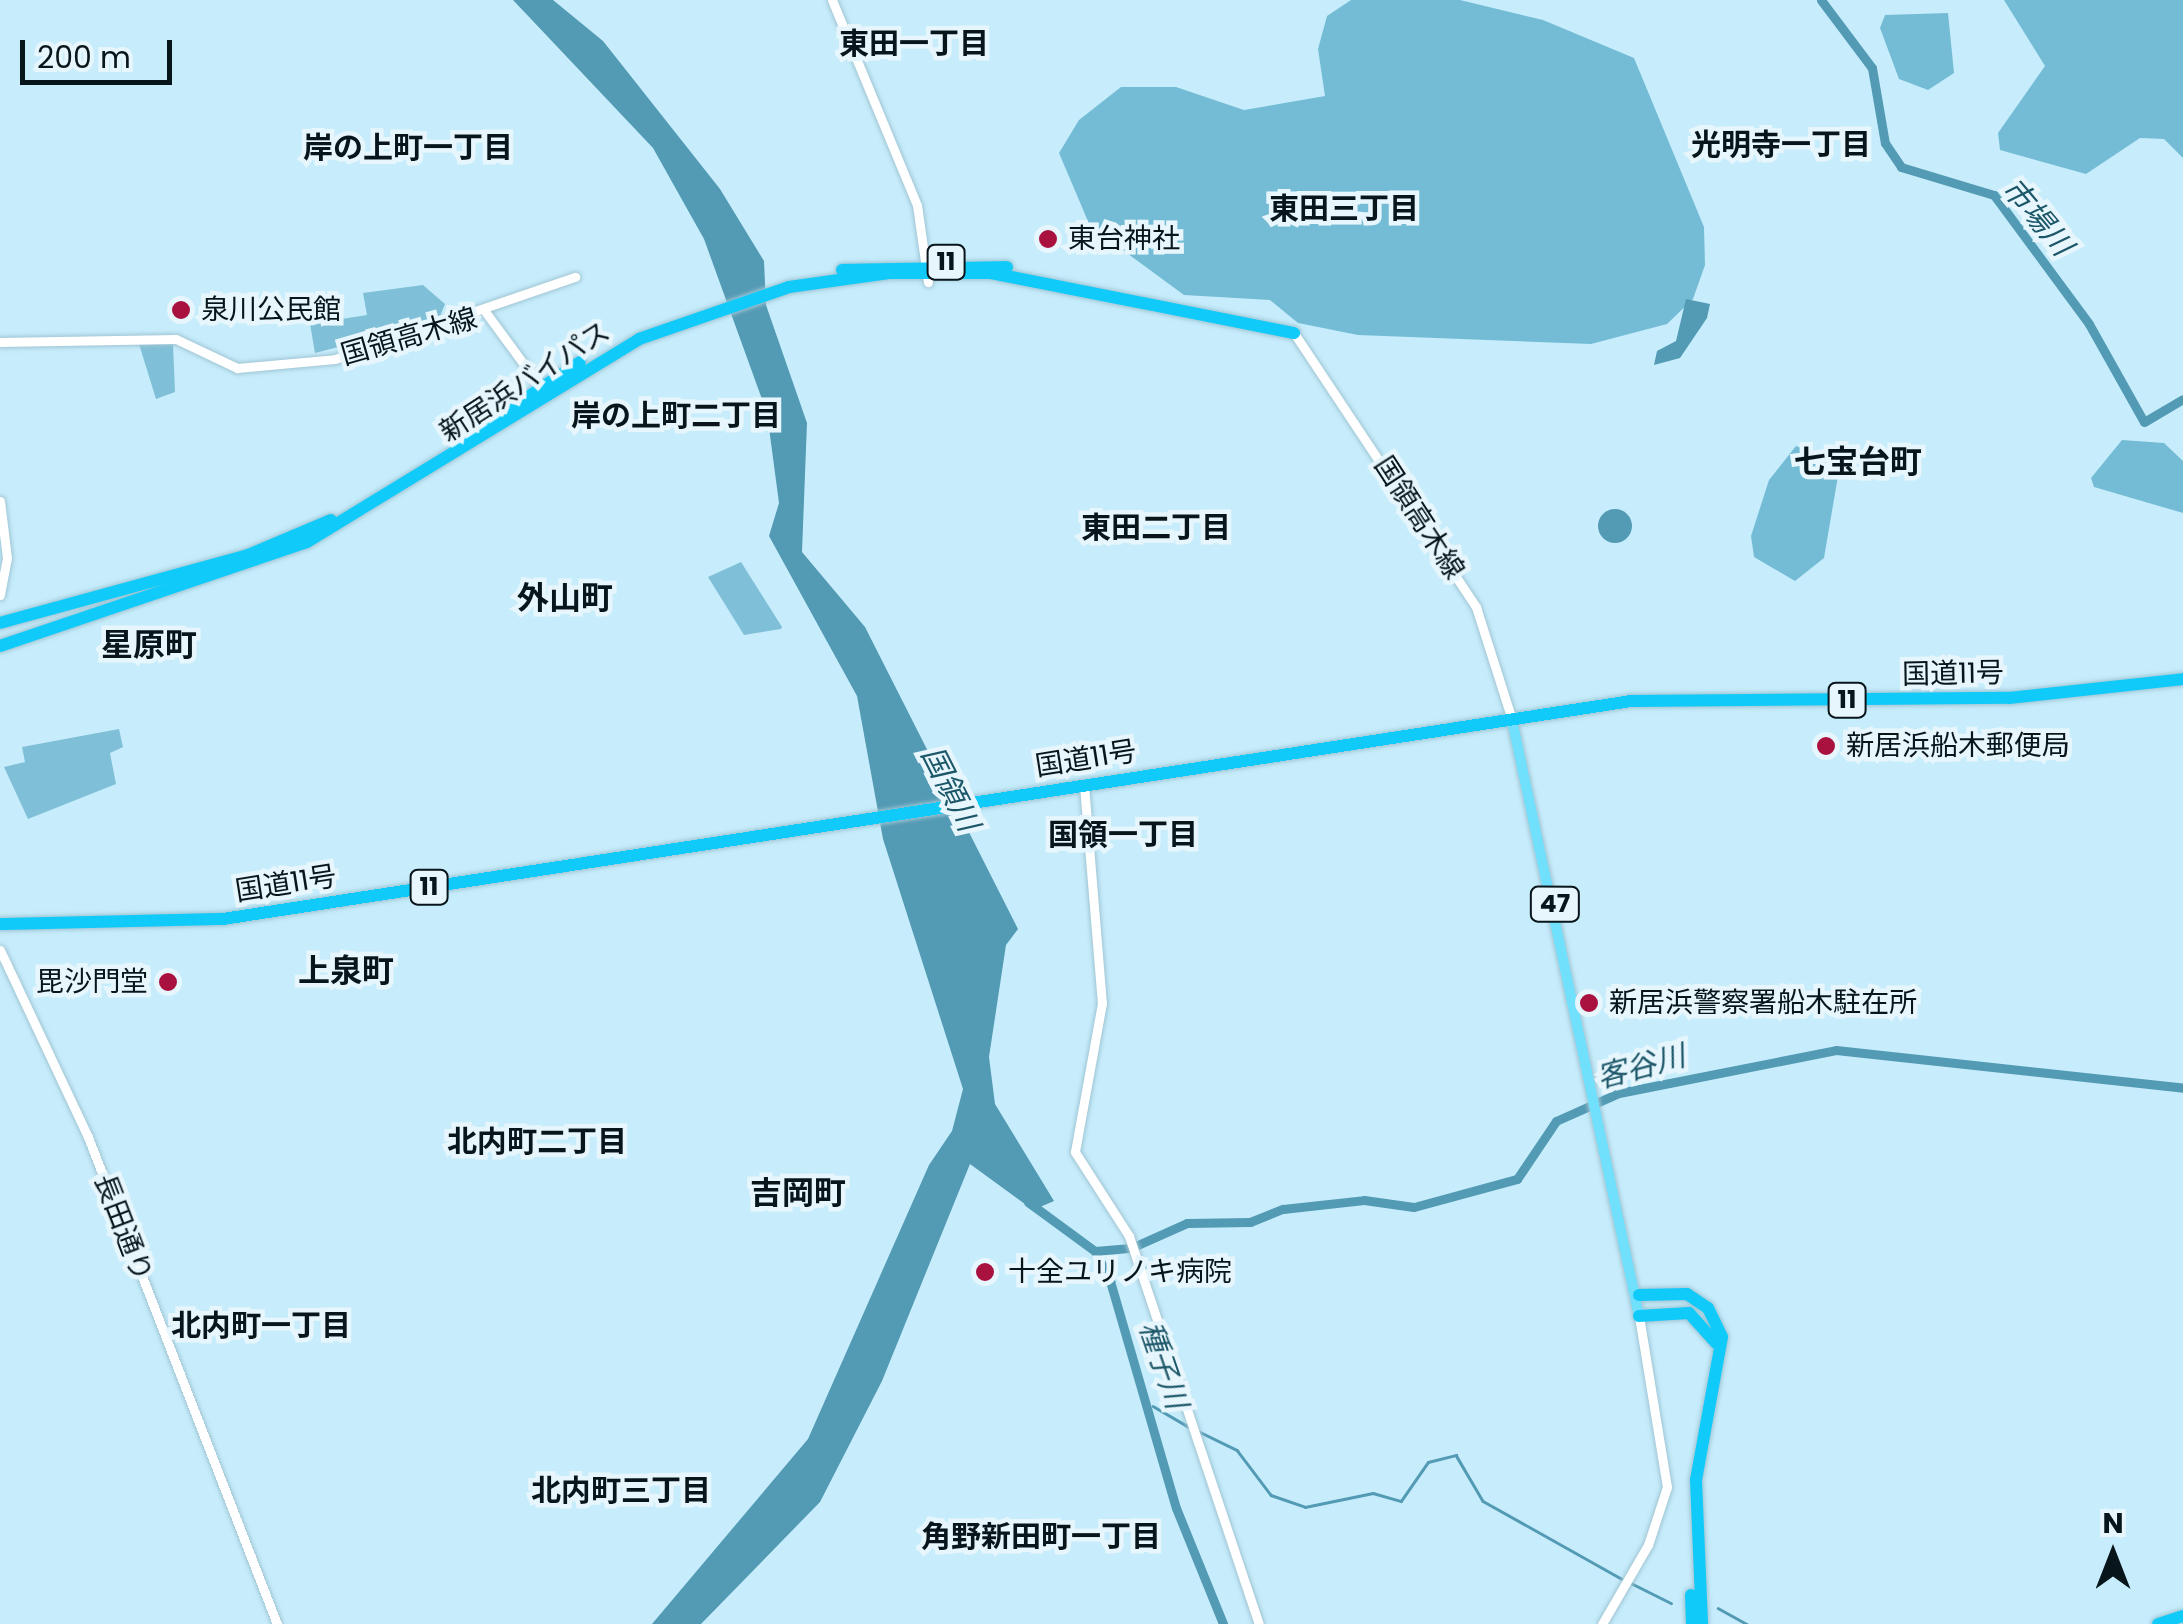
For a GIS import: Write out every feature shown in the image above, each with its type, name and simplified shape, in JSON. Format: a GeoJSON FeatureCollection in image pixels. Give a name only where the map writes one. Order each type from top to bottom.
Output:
{"type":"FeatureCollection","features":[{"type":"Feature","properties":{"kind":"highway","name":"新居浜バイパス"},"geometry":{"type":"LineString","coordinates":[[0,646],[306,542],[543,391],[695,311],[788,284],[1018,269],[1294,333]]}},
{"type":"Feature","properties":{"kind":"highway","name":"新居浜バイパス"},"geometry":{"type":"LineString","coordinates":[[0,623],[305,533],[414,474],[543,391]]}},
{"type":"Feature","properties":{"kind":"highway","name":"国道11号"},"geometry":{"type":"LineString","coordinates":[[0,924],[206,921],[1664,697],[1972,700],[2183,679]]}},
{"type":"Feature","properties":{"kind":"highway"},"geometry":{"type":"LineString","coordinates":[[1639,1294],[1686,1294],[1708,1308],[1722,1337],[1696,1480],[1698,1582],[1705,1624]]}},
{"type":"Feature","properties":{"kind":"highway"},"geometry":{"type":"LineString","coordinates":[[1639,1316],[1689,1314],[1716,1341],[1693,1463],[1692,1624]]}},
{"type":"Feature","properties":{"kind":"highway"},"geometry":{"type":"LineString","coordinates":[[2158,1624],[2183,1616]]}},
{"type":"Feature","properties":{"kind":"main road","name":"47"},"geometry":{"type":"LineString","coordinates":[[1512,720],[1602,1110],[1639,1294],[1639,1316]]}},
{"type":"Feature","properties":{"kind":"street"},"geometry":{"type":"LineString","coordinates":[[832,0],[910,187],[927,272]]}},
{"type":"Feature","properties":{"kind":"street"},"geometry":{"type":"LineString","coordinates":[[484,310],[575,277]]}},
{"type":"Feature","properties":{"kind":"street","name":"国領高木線"},"geometry":{"type":"LineString","coordinates":[[0,345],[176,339],[237,368],[356,357],[484,310],[543,391]]}},
{"type":"Feature","properties":{"kind":"street","name":"国領高木線"},"geometry":{"type":"LineString","coordinates":[[1294,333],[1314,350],[1476,607],[1512,720]]}},
{"type":"Feature","properties":{"kind":"street"},"geometry":{"type":"LineString","coordinates":[[0,501],[7,558],[0,596]]}},
{"type":"Feature","properties":{"kind":"street"},"geometry":{"type":"LineString","coordinates":[[1084,785],[1102,1003],[1075,1152],[1128,1236],[1139,1263],[1259,1624]]}},
{"type":"Feature","properties":{"kind":"street","name":"長田通り"},"geometry":{"type":"LineString","coordinates":[[0,950],[88,1137],[277,1624]]}},
{"type":"Feature","properties":{"kind":"street"},"geometry":{"type":"LineString","coordinates":[[1602,1624],[1627,1581],[1667,1486],[1639,1316]]}},
{"type":"Feature","properties":{"kind":"shaded area"},"geometry":{"type":"Polygon","coordinates":[[[513,0],[553,0],[603,41],[720,189],[764,261],[766,305],[807,423],[802,552],[865,627],[1018,929],[1006,945],[989,1057],[995,1104],[1054,1201],[1033,1210],[970,1164],[882,1381],[820,1502],[701,1624],[652,1624],[808,1439],[929,1165],[952,1131],[963,1089],[883,839],[857,696],[769,536],[779,503],[767,413],[704,239],[653,148],[513,0]]]}},
{"type":"Feature","properties":{"kind":"shaded area"},"geometry":{"type":"Polygon","coordinates":[[[1351,0],[1460,0],[1543,20],[1634,58],[1704,227],[1705,265],[1693,299],[1667,324],[1591,344],[1358,335],[1298,323],[1270,300],[1184,295],[1090,226],[1059,153],[1079,120],[1121,87],[1176,87],[1244,110],[1325,96],[1318,49],[1327,16],[1351,0]]]}},
{"type":"Feature","properties":{"kind":"shaded area"},"geometry":{"type":"Polygon","coordinates":[[[2004,0],[2183,0],[2183,158],[2164,139],[2140,138],[2086,174],[2000,150],[1998,133],[2045,66],[2004,0]]]}},
{"type":"Feature","properties":{"kind":"shaded area"},"geometry":{"type":"Polygon","coordinates":[[[1948,13],[1954,73],[1928,90],[1899,79],[1880,28],[1885,15],[1948,13]]]}},
{"type":"Feature","properties":{"kind":"shaded area"},"geometry":{"type":"Polygon","coordinates":[[[423,285],[445,304],[438,321],[315,353],[310,324],[367,315],[363,293],[423,285]]]}},
{"type":"Feature","properties":{"kind":"shaded area"},"geometry":{"type":"Polygon","coordinates":[[[1686,299],[1710,304],[1707,318],[1680,358],[1654,365],[1657,351],[1676,341],[1686,299]]]}},
{"type":"Feature","properties":{"kind":"shaded area"},"geometry":{"type":"Polygon","coordinates":[[[139,344],[173,344],[175,392],[156,399],[139,344]]]}},
{"type":"Feature","properties":{"kind":"shaded area"},"geometry":{"type":"Polygon","coordinates":[[[2122,440],[2164,443],[2183,461],[2183,513],[2094,487],[2091,478],[2122,440]]]}},
{"type":"Feature","properties":{"kind":"shaded area"},"geometry":{"type":"Polygon","coordinates":[[[1796,446],[1825,457],[1838,476],[1824,558],[1795,581],[1754,557],[1751,536],[1769,480],[1796,446]]]}},
{"type":"Feature","properties":{"kind":"shaded area"},"geometry":{"type":"Polygon","coordinates":[[[1615,509],[1627,514],[1632,526],[1627,538],[1615,543],[1603,538],[1598,526],[1603,514],[1615,509]]]}},
{"type":"Feature","properties":{"kind":"shaded area"},"geometry":{"type":"Polygon","coordinates":[[[741,562],[781,629],[744,635],[708,577],[741,562]]]}},
{"type":"Feature","properties":{"kind":"shaded area"},"geometry":{"type":"Polygon","coordinates":[[[119,729],[123,747],[110,753],[116,784],[28,819],[4,767],[25,762],[22,747],[119,729]]]}},
{"type":"Feature","properties":{"kind":"waterway","name":"市場川"},"geometry":{"type":"LineString","coordinates":[[1821,0],[1872,68],[1885,143],[1901,167],[1994,195],[2089,324],[2144,422],[2183,399]]}},
{"type":"Feature","properties":{"kind":"waterway","name":"客谷川"},"geometry":{"type":"LineString","coordinates":[[1095,1251],[1131,1248],[1187,1223],[1250,1222],[1283,1209],[1364,1200],[1414,1207],[1517,1179],[1556,1121],[1619,1093],[1836,1050],[2183,1088]]}},
{"type":"Feature","properties":{"kind":"waterway","name":"種子川"},"geometry":{"type":"LineString","coordinates":[[1028,1202],[1095,1251],[1110,1281],[1176,1508],[1223,1624]]}},
{"type":"Feature","properties":{"kind":"waterway","name":"種子川"},"geometry":{"type":"LineString","coordinates":[[1153,1406],[1189,1427]]}},
{"type":"Feature","properties":{"kind":"waterway"},"geometry":{"type":"LineString","coordinates":[[1196,1430],[1237,1450],[1271,1495],[1305,1507],[1373,1493],[1401,1501],[1428,1462],[1456,1455],[1483,1501],[1622,1579]]}},
{"type":"Feature","properties":{"kind":"waterway"},"geometry":{"type":"LineString","coordinates":[[1629,1582],[1671,1603]]}},
{"type":"Feature","properties":{"kind":"waterway"},"geometry":{"type":"LineString","coordinates":[[1718,1608],[1747,1624]]}},
{"type":"Feature","properties":{"kind":"place","name":"東台神社"},"geometry":{"type":"Point","coordinates":[1048,239]}},
{"type":"Feature","properties":{"kind":"place","name":"泉川公民館"},"geometry":{"type":"Point","coordinates":[181,310]}},
{"type":"Feature","properties":{"kind":"place","name":"新居浜船木郵便局"},"geometry":{"type":"Point","coordinates":[1826,746]}},
{"type":"Feature","properties":{"kind":"place","name":"毘沙門堂"},"geometry":{"type":"Point","coordinates":[168,982]}},
{"type":"Feature","properties":{"kind":"place","name":"新居浜警察署船木駐在所"},"geometry":{"type":"Point","coordinates":[1589,1003]}},
{"type":"Feature","properties":{"kind":"place","name":"十全ユリノキ病院"},"geometry":{"type":"Point","coordinates":[985,1272]}},
{"type":"Feature","properties":{"kind":"district","name":"東田一丁目"},"geometry":{"type":"Point","coordinates":[914,44]}},
{"type":"Feature","properties":{"kind":"district","name":"光明寺一丁目"},"geometry":{"type":"Point","coordinates":[1781,145]}},
{"type":"Feature","properties":{"kind":"district","name":"岸の上町一丁目"},"geometry":{"type":"Point","coordinates":[408,148]}},
{"type":"Feature","properties":{"kind":"district","name":"東田三丁目"},"geometry":{"type":"Point","coordinates":[1344,209]}},
{"type":"Feature","properties":{"kind":"district","name":"岸の上町二丁目"},"geometry":{"type":"Point","coordinates":[676,416]}},
{"type":"Feature","properties":{"kind":"district","name":"七宝台町"},"geometry":{"type":"Point","coordinates":[1858,462]}},
{"type":"Feature","properties":{"kind":"district","name":"東田二丁目"},"geometry":{"type":"Point","coordinates":[1156,528]}},
{"type":"Feature","properties":{"kind":"district","name":"外山町"},"geometry":{"type":"Point","coordinates":[565,598]}},
{"type":"Feature","properties":{"kind":"district","name":"星原町"},"geometry":{"type":"Point","coordinates":[149,645]}},
{"type":"Feature","properties":{"kind":"district","name":"国領一丁目"},"geometry":{"type":"Point","coordinates":[1123,835]}},
{"type":"Feature","properties":{"kind":"district","name":"上泉町"},"geometry":{"type":"Point","coordinates":[346,971]}},
{"type":"Feature","properties":{"kind":"district","name":"北内町二丁目"},"geometry":{"type":"Point","coordinates":[537,1142]}},
{"type":"Feature","properties":{"kind":"district","name":"吉岡町"},"geometry":{"type":"Point","coordinates":[798,1193]}},
{"type":"Feature","properties":{"kind":"district","name":"北内町一丁目"},"geometry":{"type":"Point","coordinates":[261,1326]}},
{"type":"Feature","properties":{"kind":"district","name":"北内町三丁目"},"geometry":{"type":"Point","coordinates":[621,1491]}},
{"type":"Feature","properties":{"kind":"district","name":"角野新田町一丁目"},"geometry":{"type":"Point","coordinates":[1041,1537]}},
{"type":"Feature","properties":{"kind":"water label","name":"国領川"},"geometry":{"type":"Point","coordinates":[950,789]}}]}
